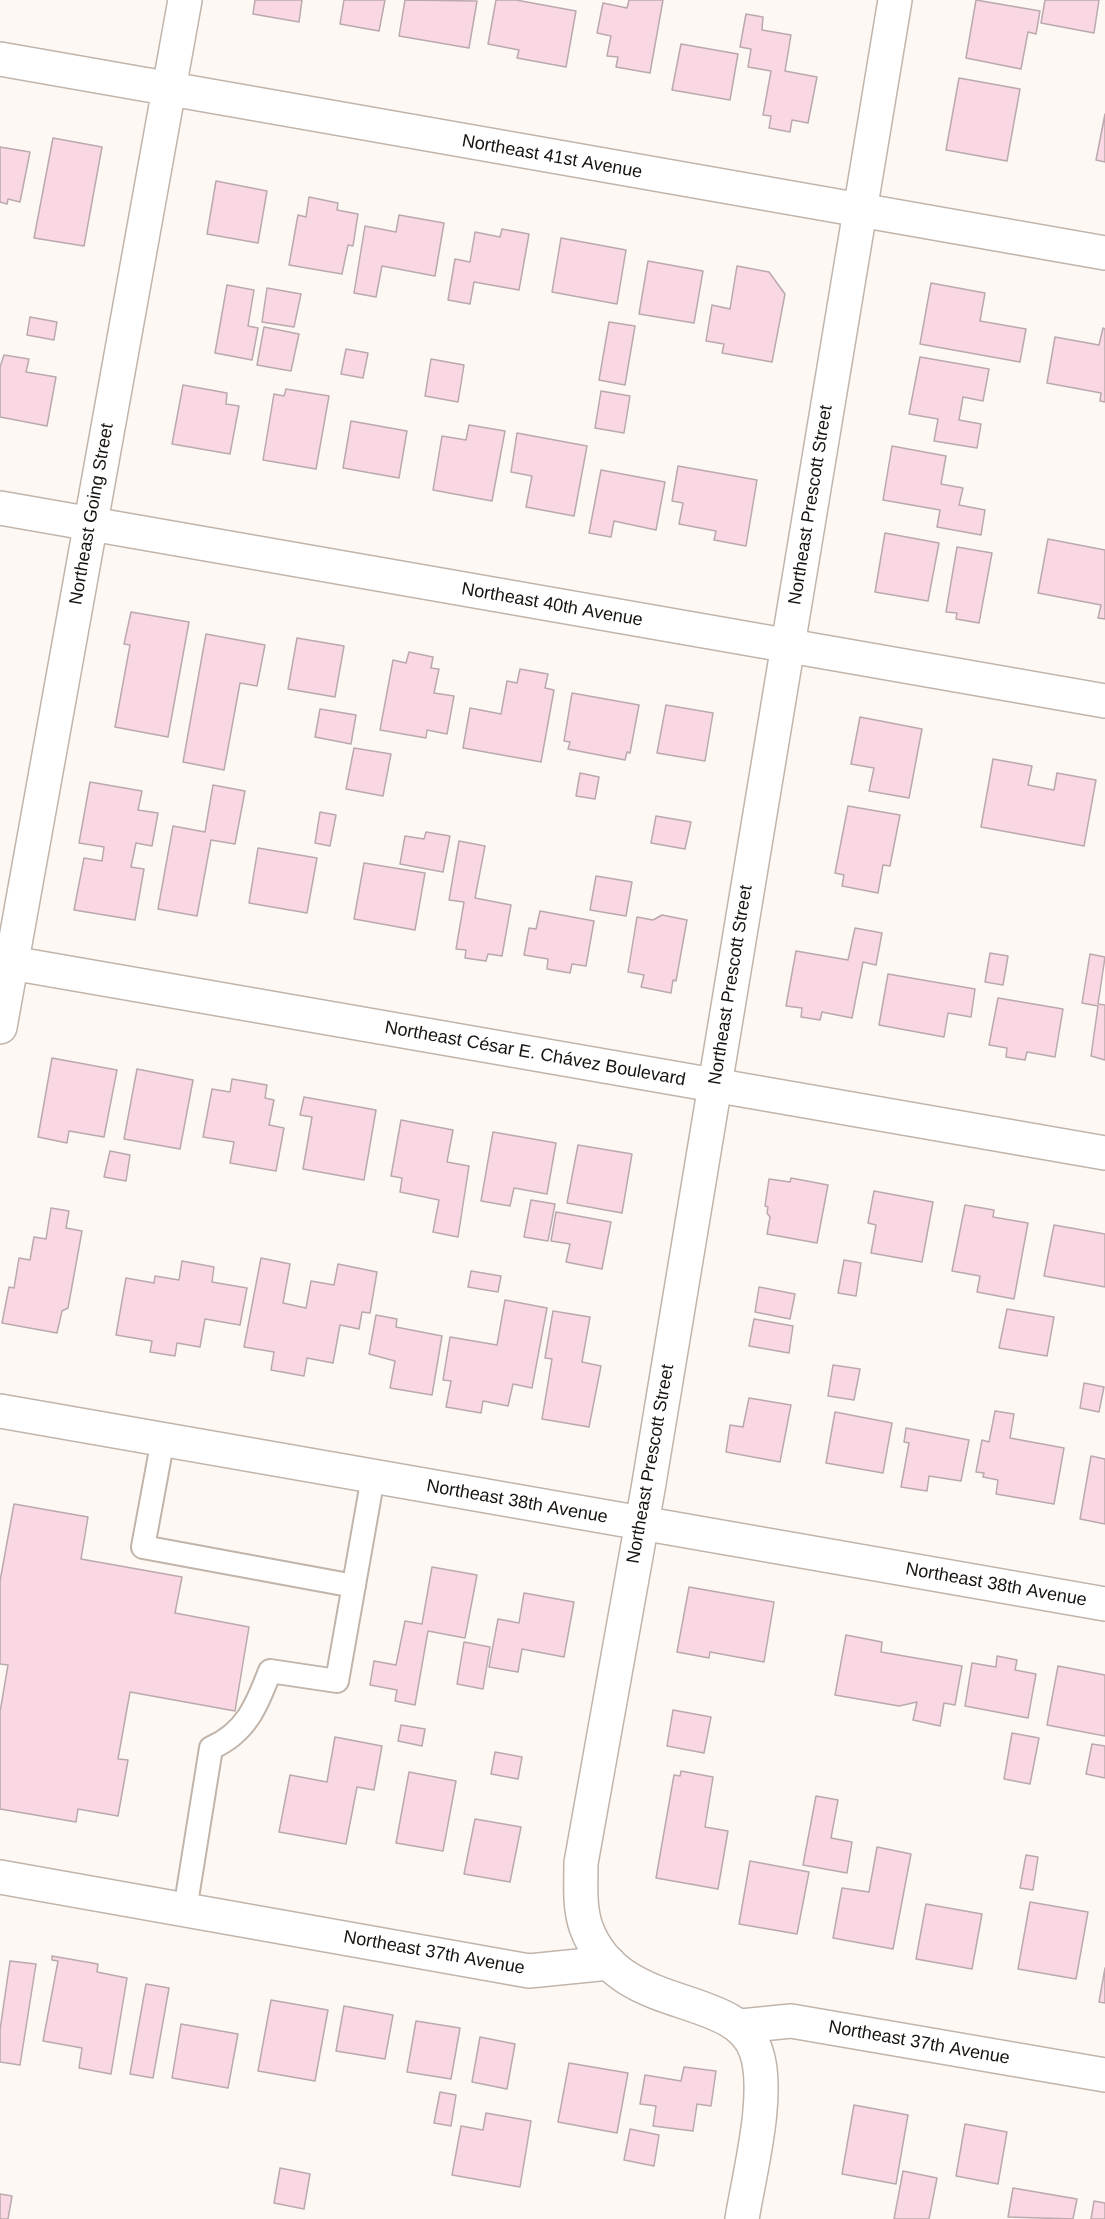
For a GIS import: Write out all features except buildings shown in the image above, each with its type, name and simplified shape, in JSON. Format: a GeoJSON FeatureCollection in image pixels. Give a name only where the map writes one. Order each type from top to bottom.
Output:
{"type":"FeatureCollection","features":[{"type":"Feature","properties":{"kind":"street","name":"Northeast Going Street"},"geometry":{"type":"LineString","coordinates":[[0,1027],[6,962],[91,524],[184,0]]}},
{"type":"Feature","properties":{"kind":"street","name":"Northeast Prescott Street"},"geometry":{"type":"LineString","coordinates":[[609,1963],[586,1927],[581,1903],[581,1863],[642,1524],[895,0]]}},
{"type":"Feature","properties":{"kind":"street","name":"Northeast 41st Avenue"},"geometry":{"type":"LineString","coordinates":[[0,59],[860,212],[1105,253]]}},
{"type":"Feature","properties":{"kind":"street","name":"Northeast 40th Avenue"},"geometry":{"type":"LineString","coordinates":[[0,508],[1105,701]]}},
{"type":"Feature","properties":{"kind":"street","name":"Northeast César E. Chávez Boulevard"},"geometry":{"type":"LineString","coordinates":[[6,962],[1105,1153]]}},
{"type":"Feature","properties":{"kind":"street","name":"Northeast 38th Avenue"},"geometry":{"type":"LineString","coordinates":[[0,1411],[1105,1604]]}},
{"type":"Feature","properties":{"kind":"street","name":"Northeast 37th Avenue"},"geometry":{"type":"LineString","coordinates":[[0,1878],[529,1971],[609,1963]]}},
{"type":"Feature","properties":{"kind":"street"},"geometry":{"type":"LineString","coordinates":[[609,1963],[634,1983],[657,1995],[725,2016],[741,2026],[756,2050],[760,2077],[759,2118],[742,2219]]}},
{"type":"Feature","properties":{"kind":"street","name":"Northeast 37th Avenue"},"geometry":{"type":"LineString","coordinates":[[741,2026],[791,2021],[1105,2075]]}},
{"type":"Feature","properties":{"kind":"lane"},"geometry":{"type":"LineString","coordinates":[[163,1439],[143,1547],[354,1586]]}},
{"type":"Feature","properties":{"kind":"lane"},"geometry":{"type":"LineString","coordinates":[[185,1910],[211,1748],[227,1741],[245,1725],[257,1704],[270,1671],[337,1681],[373,1477]]}}]}
